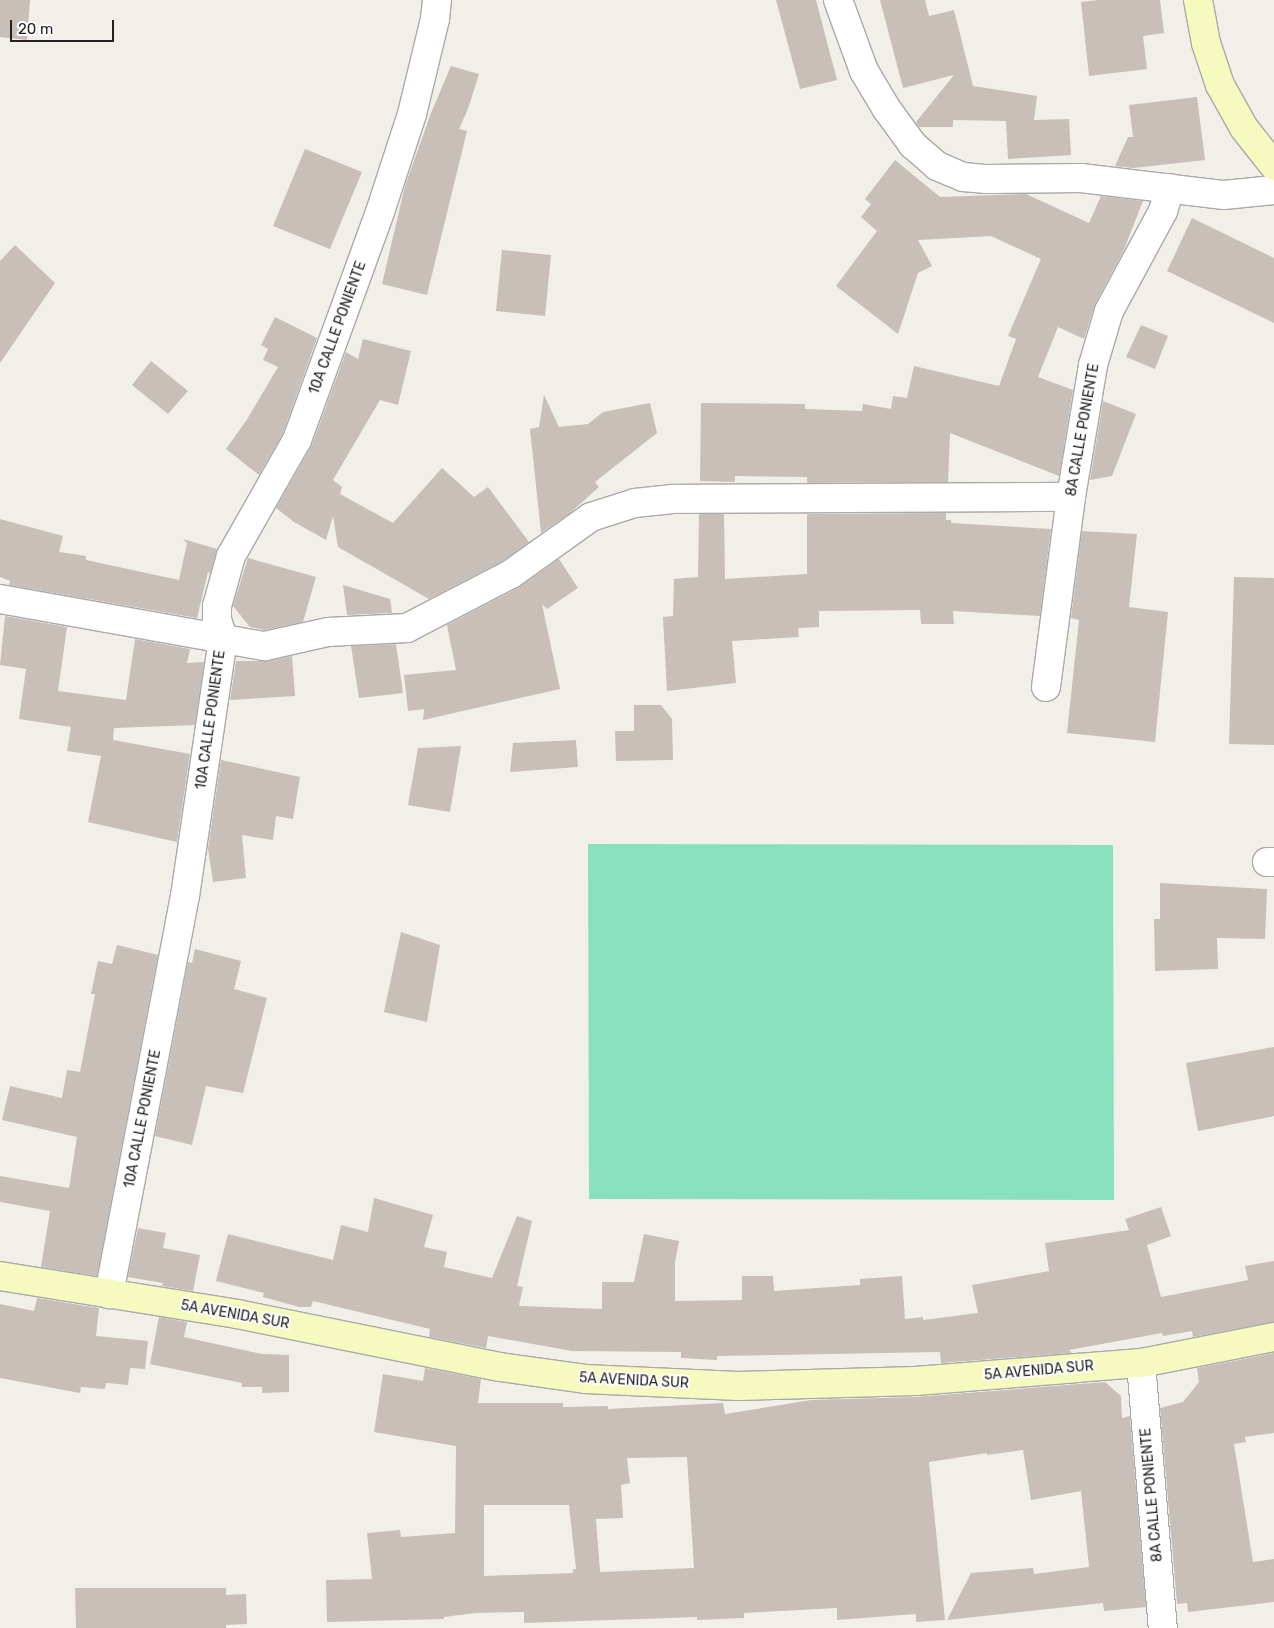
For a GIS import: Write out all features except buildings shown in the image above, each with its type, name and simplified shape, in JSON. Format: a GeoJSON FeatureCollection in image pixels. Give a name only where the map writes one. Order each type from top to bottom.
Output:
{"type":"FeatureCollection","features":[{"type":"Feature","properties":{"kind":"street","name":"10A CALLE PONIENTE"},"geometry":{"type":"LineString","coordinates":[[109,1294],[185,896],[223,639],[217,618],[218,606],[232,556],[296,440],[380,212],[412,114],[435,19],[437,0]]}},
{"type":"Feature","properties":{"kind":"street"},"geometry":{"type":"LineString","coordinates":[[838,0],[864,70],[886,108],[912,145],[937,166],[963,177],[987,180],[1081,178],[1224,195],[1274,190]]}},
{"type":"Feature","properties":{"kind":"street"},"geometry":{"type":"LineString","coordinates":[[1198,0],[1206,43],[1220,84],[1244,128],[1274,166]]}},
{"type":"Feature","properties":{"kind":"street","name":"8A CALLE PONIENTE"},"geometry":{"type":"LineString","coordinates":[[1046,687],[1071,497],[1093,364],[1109,311],[1163,211],[1170,188]]}},
{"type":"Feature","properties":{"kind":"street"},"geometry":{"type":"LineString","coordinates":[[0,599],[265,646],[328,632],[406,628],[511,574],[591,517],[635,502],[671,499],[1071,497]]}},
{"type":"Feature","properties":{"kind":"street","name":"5A AVENIDA SUR"},"geometry":{"type":"LineString","coordinates":[[0,1276],[237,1314],[500,1367],[585,1379],[738,1386],[916,1381],[1141,1362],[1274,1337]]}},
{"type":"Feature","properties":{"kind":"street","name":"8A CALLE PONIENTE"},"geometry":{"type":"LineString","coordinates":[[1141,1362],[1163,1628]]}},
{"type":"Feature","properties":{"kind":"green space"},"geometry":{"type":"Polygon","coordinates":[[[588,844],[1113,845],[1114,1200],[589,1199],[588,844]]]}}]}
